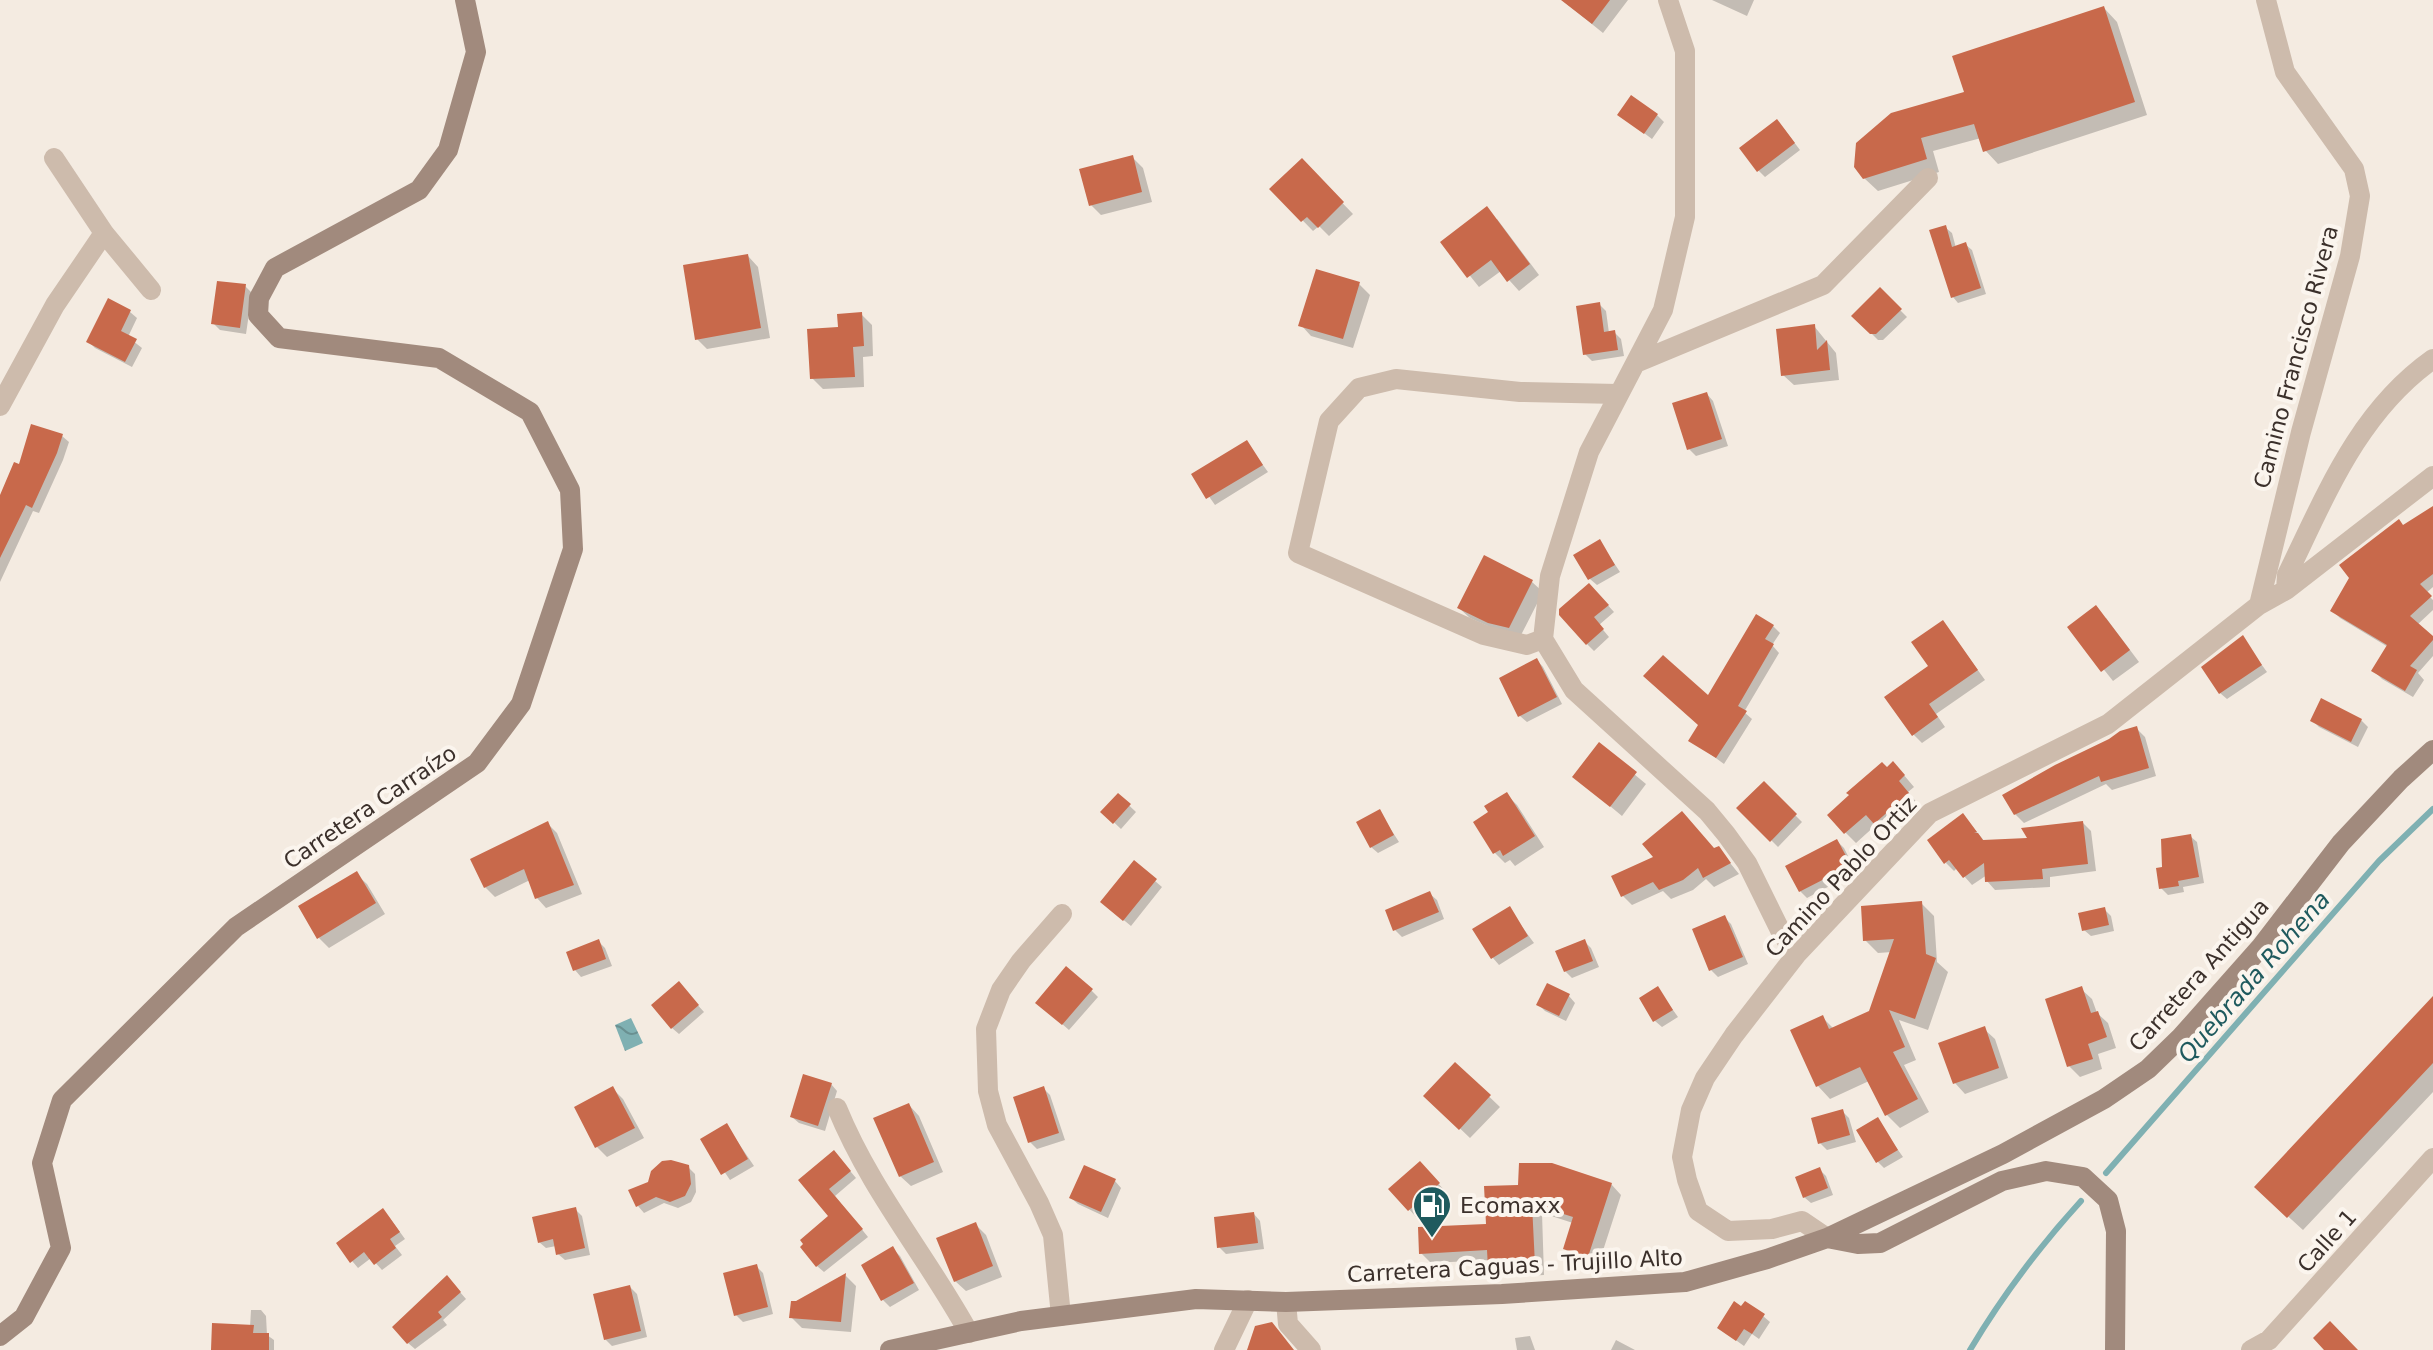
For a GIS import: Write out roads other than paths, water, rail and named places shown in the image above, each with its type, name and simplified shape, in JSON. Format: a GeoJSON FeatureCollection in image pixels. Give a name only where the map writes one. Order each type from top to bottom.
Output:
{"type":"FeatureCollection","features":[{"type":"Feature","properties":{"kind":"street","name":"Carretera Carraízo"},"geometry":{"type":"LineString","coordinates":[[0,1336],[24,1317],[61,1248],[42,1163],[62,1100],[236,927],[477,763],[521,704],[540,653],[573,549],[570,490],[530,412],[439,358],[279,338],[258,315],[259,298],[275,268],[419,190],[448,150],[476,52],[465,0]]}},
{"type":"Feature","properties":{"kind":"street"},"geometry":{"type":"LineString","coordinates":[[1668,0],[1685,51],[1685,217],[1663,310],[1589,452],[1550,576],[1543,639],[1574,690],[1707,811],[1726,834],[1747,863],[1781,932],[1796,955]]}},
{"type":"Feature","properties":{"kind":"street","name":"Camino Francisco Rivera"},"geometry":{"type":"LineString","coordinates":[[2259,605],[2301,432],[2350,256],[2360,196],[2354,169],[2285,72],[2266,0]]}},
{"type":"Feature","properties":{"kind":"street"},"geometry":{"type":"LineString","coordinates":[[54,158],[104,233],[151,290]]}},
{"type":"Feature","properties":{"kind":"street"},"geometry":{"type":"LineString","coordinates":[[1638,362],[1823,285],[1928,178]]}},
{"type":"Feature","properties":{"kind":"street"},"geometry":{"type":"LineString","coordinates":[[0,406],[55,305],[104,233]]}},
{"type":"Feature","properties":{"kind":"street"},"geometry":{"type":"LineString","coordinates":[[2286,590],[2287,575],[2339,467],[2366,424],[2418,370],[2433,359]]}},
{"type":"Feature","properties":{"kind":"street"},"geometry":{"type":"LineString","coordinates":[[1543,639],[1527,645],[1484,635],[1298,553],[1329,421],[1359,388],[1396,379],[1520,392],[1618,394]]}},
{"type":"Feature","properties":{"kind":"street","name":"Camino Pablo Ortiz"},"geometry":{"type":"LineString","coordinates":[[1827,1238],[1802,1221],[1772,1229],[1728,1231],[1698,1211],[1682,1157],[1691,1110],[1705,1078],[1796,955],[1930,813],[2108,724],[2259,605],[2286,590],[2433,476]]}},
{"type":"Feature","properties":{"kind":"street","name":"Carretera Antigua"},"geometry":{"type":"LineString","coordinates":[[1827,1238],[2003,1154],[2104,1099],[2148,1069],[2181,1037],[2260,948],[2341,843],[2433,750]]}},
{"type":"Feature","properties":{"kind":"street"},"geometry":{"type":"LineString","coordinates":[[1061,1316],[1053,1235],[997,1125],[988,1091],[986,1029],[1001,990],[1021,961],[1062,914]]}},
{"type":"Feature","properties":{"kind":"street"},"geometry":{"type":"LineString","coordinates":[[837,1108],[853,1149],[969,1333]]}},
{"type":"Feature","properties":{"kind":"street","name":"Calle 1"},"geometry":{"type":"LineString","coordinates":[[2251,1350],[2269,1340],[2433,1158]]}},
{"type":"Feature","properties":{"kind":"street","name":"Carretera Caguas - Trujillo Alto"},"geometry":{"type":"LineString","coordinates":[[890,1350],[1021,1321],[1196,1299],[1286,1302],[1502,1294],[1685,1282],[1827,1238],[1858,1244],[1880,1243],[2002,1181],[2046,1171],[2083,1177],[2108,1200],[2116,1231],[2115,1350]]}},
{"type":"Feature","properties":{"kind":"street"},"geometry":{"type":"LineString","coordinates":[[1224,1350],[1248,1300]]}},
{"type":"Feature","properties":{"kind":"street"},"geometry":{"type":"LineString","coordinates":[[1286,1302],[1288,1324],[1311,1350]]}},
{"type":"Feature","properties":{"kind":"water"},"geometry":{"type":"Polygon","coordinates":[[[631,1018],[643,1043],[625,1051],[615,1025],[631,1018]]]}},
{"type":"Feature","properties":{"kind":"waterway","name":"Quebrada Rohena"},"geometry":{"type":"LineString","coordinates":[[2106,1173],[2379,861],[2433,809]]}},
{"type":"Feature","properties":{"kind":"waterway","name":"Quebrada Rohena"},"geometry":{"type":"LineString","coordinates":[[1970,1350],[2022,1273],[2081,1201]]}},
{"type":"Feature","properties":{"kind":"place","name":"Ecomaxx"},"geometry":{"type":"Point","coordinates":[1432,1239]}}]}
